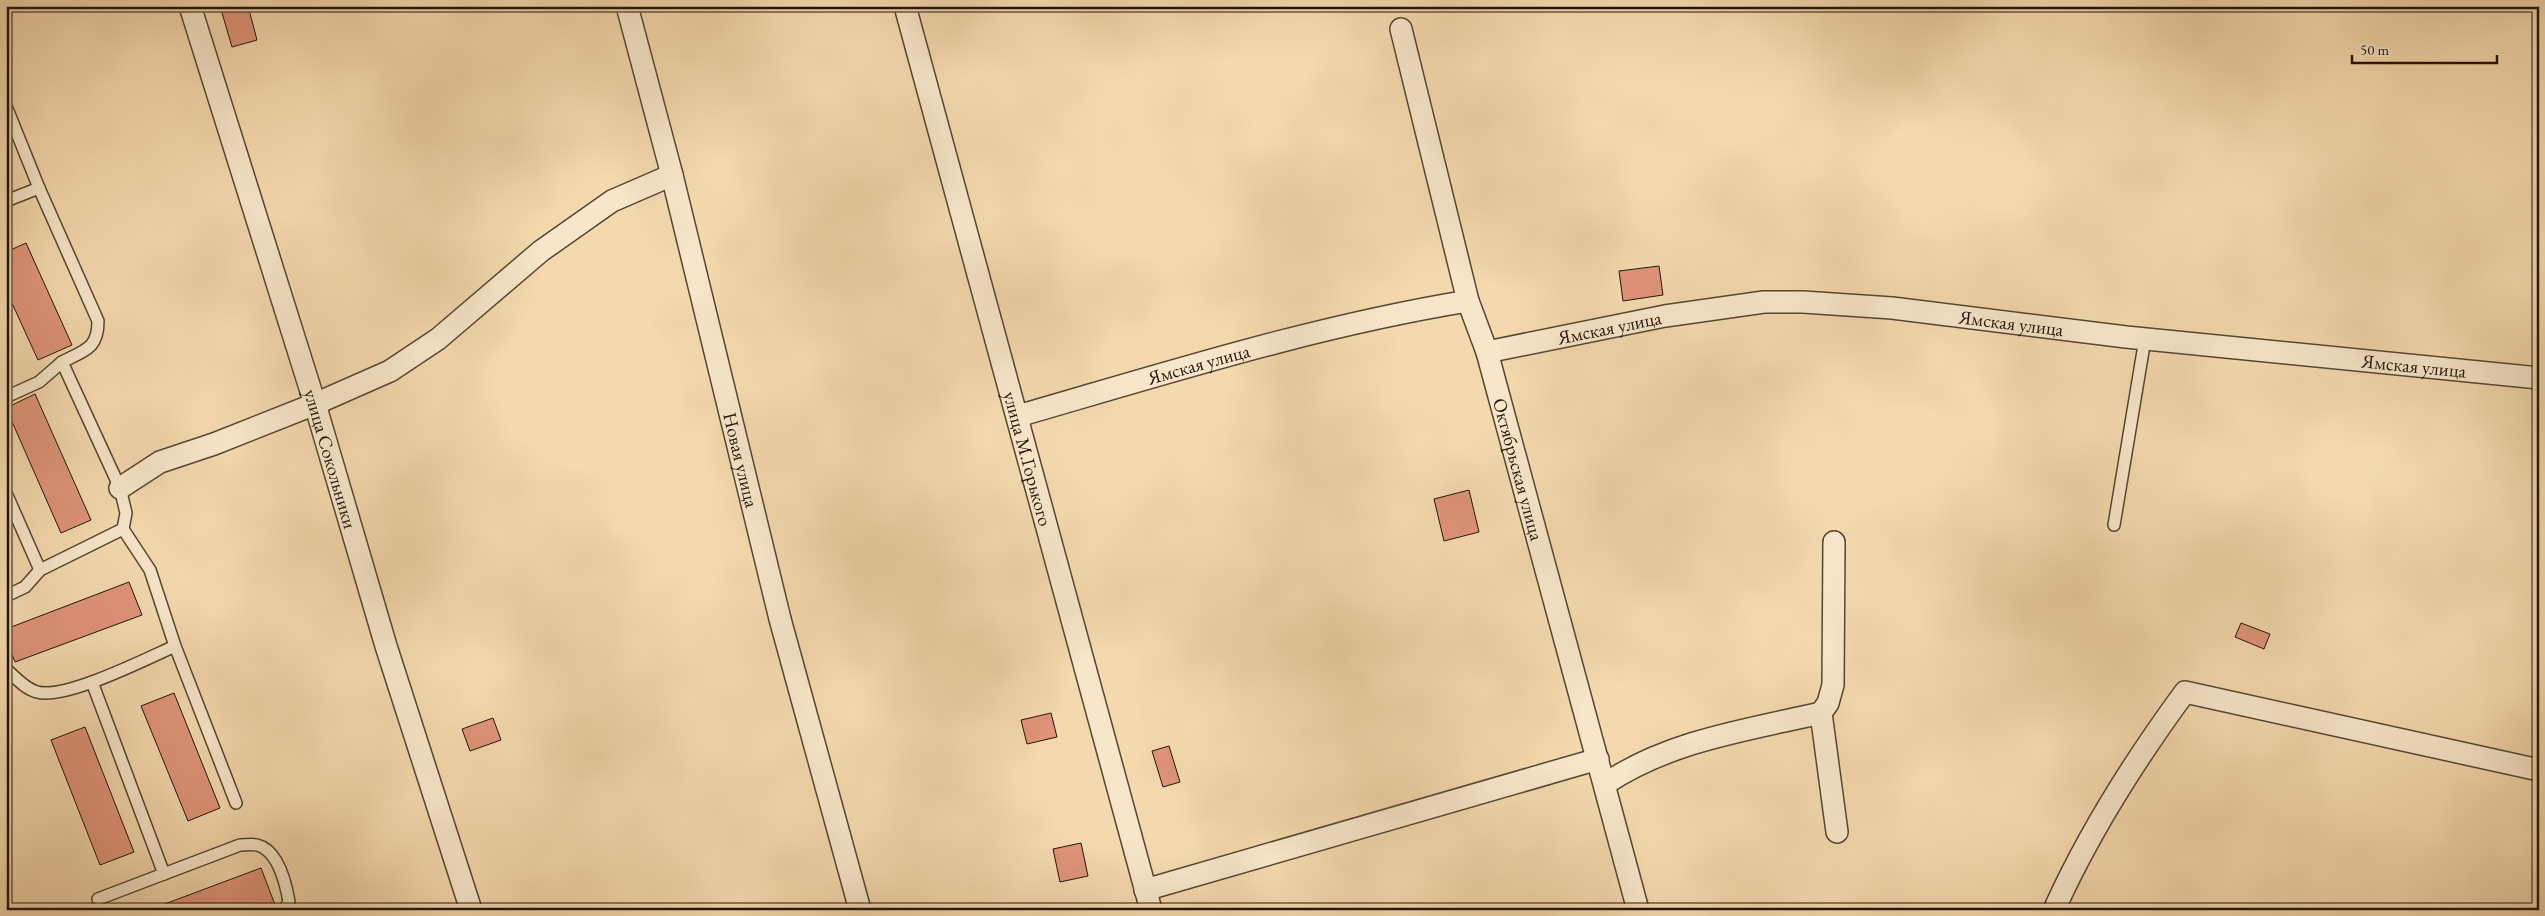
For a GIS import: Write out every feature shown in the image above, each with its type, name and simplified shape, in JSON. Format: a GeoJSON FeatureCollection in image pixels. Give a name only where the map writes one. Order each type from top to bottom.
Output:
{"type":"FeatureCollection","features":[{"type":"Feature","properties":{"kind":"street","name":"улица Сокольники"},"geometry":{"type":"LineString","coordinates":[[190,6],[316,404],[386,646],[471,910]]}},
{"type":"Feature","properties":{"kind":"street","name":"Новая улица"},"geometry":{"type":"LineString","coordinates":[[627,6],[672,175],[780,619],[860,910]]}},
{"type":"Feature","properties":{"kind":"street","name":"улица М.Горького"},"geometry":{"type":"LineString","coordinates":[[905,6],[1018,416],[1148,900]]}},
{"type":"Feature","properties":{"kind":"street","name":"Октябрьская улица"},"geometry":{"type":"LineString","coordinates":[[1400,28],[1468,301],[1487,352],[1638,910]]}},
{"type":"Feature","properties":{"kind":"street"},"geometry":{"type":"LineString","coordinates":[[120,488],[160,462],[214,444],[316,404],[390,371],[438,339],[541,251],[612,201],[672,175]]}},
{"type":"Feature","properties":{"kind":"street","name":"Ямская улица"},"geometry":{"type":"LineString","coordinates":[[1018,416],[1291,337],[1399,312],[1468,301]]}},
{"type":"Feature","properties":{"kind":"street","name":"Ямская улица"},"geometry":{"type":"LineString","coordinates":[[1487,352],[1665,316],[1764,302],[1892,308],[2145,339],[2539,378]]}},
{"type":"Feature","properties":{"kind":"street"},"geometry":{"type":"LineString","coordinates":[[1604,784],[1631,766],[1668,750],[1820,713],[1828,703],[1833,685],[1834,542]]}},
{"type":"Feature","properties":{"kind":"street"},"geometry":{"type":"LineString","coordinates":[[2054,910],[2068,880],[2136,760],[2185,692],[2539,770]]}},
{"type":"Feature","properties":{"kind":"street"},"geometry":{"type":"LineString","coordinates":[[1820,713],[1837,832]]}},
{"type":"Feature","properties":{"kind":"street"},"geometry":{"type":"LineString","coordinates":[[1148,900],[1598,759]]}},
{"type":"Feature","properties":{"kind":"lane"},"geometry":{"type":"LineString","coordinates":[[6,106],[39,188],[98,321],[98,336],[92,347],[62,362],[39,382],[6,397]]}},
{"type":"Feature","properties":{"kind":"lane"},"geometry":{"type":"LineString","coordinates":[[6,201],[39,188]]}},
{"type":"Feature","properties":{"kind":"lane"},"geometry":{"type":"LineString","coordinates":[[2114,525],[2145,339]]}},
{"type":"Feature","properties":{"kind":"lane"},"geometry":{"type":"LineString","coordinates":[[62,362],[120,488],[126,513],[123,528],[150,570],[175,646],[236,803]]}},
{"type":"Feature","properties":{"kind":"lane"},"geometry":{"type":"LineString","coordinates":[[6,493],[40,570]]}},
{"type":"Feature","properties":{"kind":"lane"},"geometry":{"type":"LineString","coordinates":[[6,596],[25,586],[40,570],[123,528]]}},
{"type":"Feature","properties":{"kind":"lane"},"geometry":{"type":"LineString","coordinates":[[6,668],[21,683],[36,692],[53,694],[92,682],[175,646]]}},
{"type":"Feature","properties":{"kind":"lane"},"geometry":{"type":"LineString","coordinates":[[92,682],[164,874]]}},
{"type":"Feature","properties":{"kind":"lane"},"geometry":{"type":"LineString","coordinates":[[98,899],[240,845],[257,845],[268,851],[277,864],[289,902],[284,910]]}},
{"type":"Feature","properties":{"kind":"building"},"geometry":{"type":"Polygon","coordinates":[[[220,6],[248,6],[257,40],[232,47],[220,6]]]}},
{"type":"Feature","properties":{"kind":"building"},"geometry":{"type":"Polygon","coordinates":[[[26,243],[72,345],[38,360],[6,290],[6,252],[26,243]]]}},
{"type":"Feature","properties":{"kind":"building"},"geometry":{"type":"Polygon","coordinates":[[[1659,266],[1663,295],[1623,301],[1619,271],[1659,266]]]}},
{"type":"Feature","properties":{"kind":"building"},"geometry":{"type":"Polygon","coordinates":[[[35,394],[91,520],[61,533],[6,408],[35,394]]]}},
{"type":"Feature","properties":{"kind":"building"},"geometry":{"type":"Polygon","coordinates":[[[1469,490],[1479,532],[1444,541],[1434,499],[1469,490]]]}},
{"type":"Feature","properties":{"kind":"building"},"geometry":{"type":"Polygon","coordinates":[[[129,582],[142,615],[15,662],[6,639],[6,629],[129,582]]]}},
{"type":"Feature","properties":{"kind":"building"},"geometry":{"type":"Polygon","coordinates":[[[2241,623],[2270,634],[2264,649],[2235,637],[2241,623]]]}},
{"type":"Feature","properties":{"kind":"building"},"geometry":{"type":"Polygon","coordinates":[[[174,693],[220,808],[188,821],[141,706],[174,693]]]}},
{"type":"Feature","properties":{"kind":"building"},"geometry":{"type":"Polygon","coordinates":[[[1051,713],[1057,737],[1027,744],[1021,720],[1051,713]]]}},
{"type":"Feature","properties":{"kind":"building"},"geometry":{"type":"Polygon","coordinates":[[[493,718],[501,740],[470,751],[462,729],[493,718]]]}},
{"type":"Feature","properties":{"kind":"building"},"geometry":{"type":"Polygon","coordinates":[[[85,727],[134,852],[100,865],[51,740],[85,727]]]}},
{"type":"Feature","properties":{"kind":"building"},"geometry":{"type":"Polygon","coordinates":[[[1169,746],[1180,782],[1163,787],[1152,751],[1169,746]]]}},
{"type":"Feature","properties":{"kind":"building"},"geometry":{"type":"Polygon","coordinates":[[[1081,843],[1088,876],[1060,882],[1053,849],[1081,843]]]}},
{"type":"Feature","properties":{"kind":"building"},"geometry":{"type":"Polygon","coordinates":[[[261,868],[277,910],[155,910],[154,908],[261,868]]]}}]}
